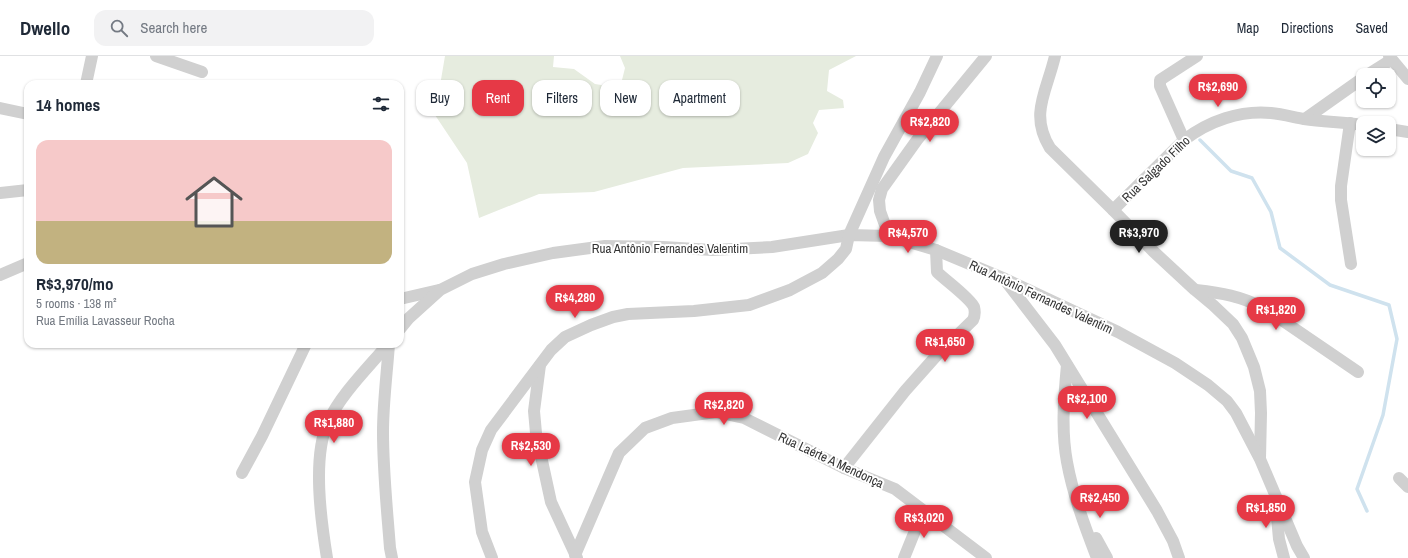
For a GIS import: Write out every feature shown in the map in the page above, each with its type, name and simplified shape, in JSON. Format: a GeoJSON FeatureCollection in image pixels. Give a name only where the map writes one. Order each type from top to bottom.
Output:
{"type":"FeatureCollection","features":[{"type":"Feature","properties":{"kind":"street"},"geometry":{"type":"LineString","coordinates":[[87,80],[92,56]]}},
{"type":"Feature","properties":{"kind":"street"},"geometry":{"type":"LineString","coordinates":[[156,56],[202,72]]}},
{"type":"Feature","properties":{"kind":"street"},"geometry":{"type":"LineString","coordinates":[[492,558],[482,532],[475,482],[482,450],[491,430],[551,350],[565,337],[613,317],[628,314],[694,311],[749,305],[790,290],[822,273],[838,259],[846,249],[849,236],[884,157],[920,92],[937,56]]}},
{"type":"Feature","properties":{"kind":"street"},"geometry":{"type":"LineString","coordinates":[[889,236],[880,211],[879,200],[882,189],[917,140],[986,56]]}},
{"type":"Feature","properties":{"kind":"street"},"geometry":{"type":"LineString","coordinates":[[1055,56],[1040,107],[1040,120],[1043,137],[1050,148],[1153,251],[1233,324],[1242,338],[1254,367],[1260,398],[1260,459]]}},
{"type":"Feature","properties":{"kind":"street"},"geometry":{"type":"LineString","coordinates":[[1184,140],[1160,86],[1160,80],[1197,56]]}},
{"type":"Feature","properties":{"kind":"street"},"geometry":{"type":"LineString","coordinates":[[1376,68],[1390,58],[1408,79]]}},
{"type":"Feature","properties":{"kind":"street"},"geometry":{"type":"LineString","coordinates":[[1306,119],[1356,83]]}},
{"type":"Feature","properties":{"kind":"street"},"geometry":{"type":"LineString","coordinates":[[0,108],[24,113]]}},
{"type":"Feature","properties":{"kind":"street","name":"Rua Salgado Filho"},"geometry":{"type":"LineString","coordinates":[[1113,210],[1184,140],[1212,122],[1240,114],[1270,113],[1306,119],[1356,124]]}},
{"type":"Feature","properties":{"kind":"street"},"geometry":{"type":"LineString","coordinates":[[1350,123],[1341,186],[1341,200],[1351,264]]}},
{"type":"Feature","properties":{"kind":"street"},"geometry":{"type":"LineString","coordinates":[[1396,130],[1408,132]]}},
{"type":"Feature","properties":{"kind":"street"},"geometry":{"type":"LineString","coordinates":[[0,193],[24,190]]}},
{"type":"Feature","properties":{"kind":"street","name":"Rua Antônio Fernandes Valentim"},"geometry":{"type":"LineString","coordinates":[[404,324],[440,290],[472,274],[504,264],[553,253],[605,246],[712,250],[772,246],[849,236],[889,236],[936,250],[1003,278],[1118,332],[1175,363],[1208,385],[1227,401],[1236,412],[1260,459],[1297,546],[1304,558]]}},
{"type":"Feature","properties":{"kind":"street"},"geometry":{"type":"LineString","coordinates":[[844,468],[937,355],[973,320],[975,315],[974,308],[970,301],[937,272],[936,250]]}},
{"type":"Feature","properties":{"kind":"street"},"geometry":{"type":"LineString","coordinates":[[0,274],[24,265]]}},
{"type":"Feature","properties":{"kind":"street"},"geometry":{"type":"LineString","coordinates":[[1003,278],[1055,345],[1157,510],[1173,541],[1179,558]]}},
{"type":"Feature","properties":{"kind":"street"},"geometry":{"type":"LineString","coordinates":[[404,298],[440,290]]}},
{"type":"Feature","properties":{"kind":"street"},"geometry":{"type":"LineString","coordinates":[[1194,290],[1229,294],[1248,300],[1264,308],[1358,372]]}},
{"type":"Feature","properties":{"kind":"street"},"geometry":{"type":"LineString","coordinates":[[242,473],[262,436],[304,348]]}},
{"type":"Feature","properties":{"kind":"street"},"geometry":{"type":"LineString","coordinates":[[327,558],[320,497],[321,448],[326,429],[336,407],[385,348]]}},
{"type":"Feature","properties":{"kind":"street"},"geometry":{"type":"LineString","coordinates":[[388,348],[383,432],[384,480],[392,558]]}},
{"type":"Feature","properties":{"kind":"street"},"geometry":{"type":"LineString","coordinates":[[540,364],[534,412],[536,433],[551,502],[576,557]]}},
{"type":"Feature","properties":{"kind":"street"},"geometry":{"type":"LineString","coordinates":[[1067,365],[1064,398],[1064,435],[1067,462],[1073,490],[1082,519],[1097,558]]}},
{"type":"Feature","properties":{"kind":"street","name":"Rua Laérte A Mendonça"},"geometry":{"type":"LineString","coordinates":[[576,557],[619,453],[645,428],[672,418],[716,412],[744,418],[844,468],[895,489],[986,558]]}},
{"type":"Feature","properties":{"kind":"street"},"geometry":{"type":"LineString","coordinates":[[1399,478],[1408,487]]}},
{"type":"Feature","properties":{"kind":"street"},"geometry":{"type":"LineString","coordinates":[[1073,490],[1107,558]]}},
{"type":"Feature","properties":{"kind":"street"},"geometry":{"type":"LineString","coordinates":[[1275,493],[1279,539],[1284,558]]}},
{"type":"Feature","properties":{"kind":"street"},"geometry":{"type":"LineString","coordinates":[[904,558],[923,511]]}},
{"type":"Feature","properties":{"kind":"shaded area"},"geometry":{"type":"Polygon","coordinates":[[[445,56],[554,56],[553,67],[574,69],[589,80],[532,80],[532,116],[592,116],[592,82],[600,85],[600,116],[651,116],[651,80],[622,80],[625,68],[620,56],[856,56],[829,70],[827,91],[843,100],[844,108],[819,110],[813,123],[818,133],[808,154],[788,163],[683,168],[594,192],[539,194],[479,218],[467,163],[436,116],[464,116],[464,80],[441,80],[445,56]]]}},
{"type":"Feature","properties":{"kind":"waterway"},"geometry":{"type":"LineString","coordinates":[[1200,140],[1231,171],[1252,178],[1271,212],[1280,248],[1330,285],[1389,305],[1397,339],[1383,415],[1357,489],[1367,511]]}}]}
